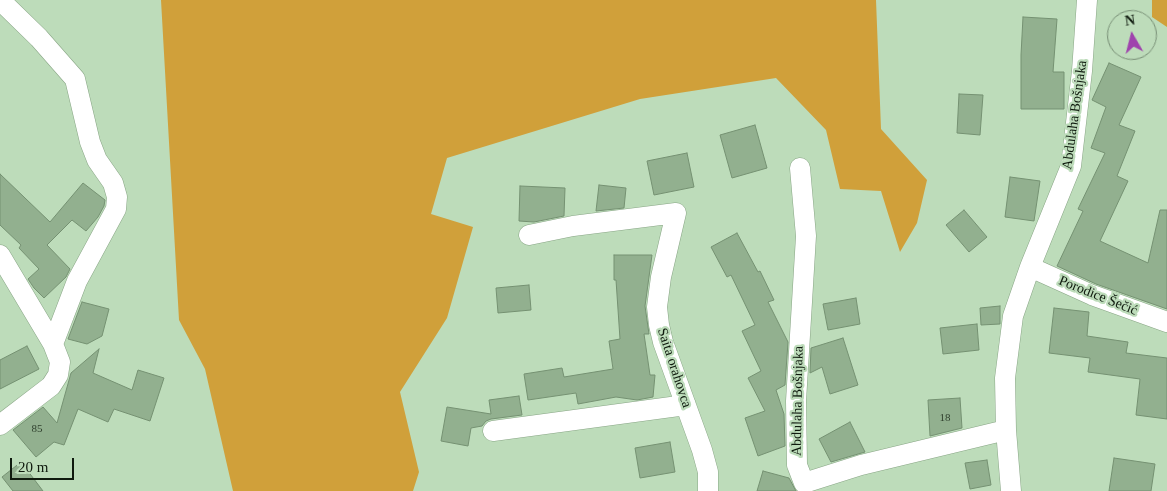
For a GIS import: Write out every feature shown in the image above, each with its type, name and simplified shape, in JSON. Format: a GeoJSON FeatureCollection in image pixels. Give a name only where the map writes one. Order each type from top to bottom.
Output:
{"type":"FeatureCollection","features":[{"type":"Feature","properties":{"kind":"street"},"geometry":{"type":"LineString","coordinates":[[0,0],[39,38],[75,79],[90,142],[97,160],[114,183],[117,197],[116,209],[77,281],[53,344]]}},
{"type":"Feature","properties":{"kind":"street","name":"Abdulaha Bošnjaka"},"geometry":{"type":"LineString","coordinates":[[1012,491],[1006,430],[1005,378],[1013,316],[1030,267],[1071,166],[1082,71],[1087,0]]}},
{"type":"Feature","properties":{"kind":"street","name":"Abdulaha Bošnjaka"},"geometry":{"type":"LineString","coordinates":[[800,168],[806,236],[796,401],[796,437],[797,465],[804,483],[861,465],[1006,430]]}},
{"type":"Feature","properties":{"kind":"street","name":"Saita orahovca"},"geometry":{"type":"LineString","coordinates":[[529,235],[573,226],[676,213],[661,277],[657,307],[663,342],[702,450],[708,472],[708,491]]}},
{"type":"Feature","properties":{"kind":"street"},"geometry":{"type":"LineString","coordinates":[[0,255],[53,344],[60,362],[58,375],[50,386],[0,425]]}},
{"type":"Feature","properties":{"kind":"street","name":"Porodice Šečić"},"geometry":{"type":"LineString","coordinates":[[1030,267],[1092,295],[1167,322]]}},
{"type":"Feature","properties":{"kind":"street"},"geometry":{"type":"LineString","coordinates":[[493,431],[686,404]]}},
{"type":"Feature","properties":{"kind":"shaded area"},"geometry":{"type":"Polygon","coordinates":[[[161,0],[876,0],[881,129],[927,180],[917,223],[900,252],[881,191],[840,189],[826,130],[776,78],[640,99],[447,158],[431,214],[473,227],[447,318],[400,392],[419,472],[413,491],[233,491],[205,369],[179,320],[161,0]]]}},
{"type":"Feature","properties":{"kind":"shaded area"},"geometry":{"type":"Polygon","coordinates":[[[1152,0],[1167,0],[1167,27],[1157,20],[1157,10],[1152,10],[1152,0]]]}},
{"type":"Feature","properties":{"kind":"building"},"geometry":{"type":"Polygon","coordinates":[[[1023,17],[1057,19],[1053,72],[1064,72],[1064,109],[1021,109],[1023,17]]]}},
{"type":"Feature","properties":{"kind":"building"},"geometry":{"type":"Polygon","coordinates":[[[1109,63],[1141,77],[1119,125],[1135,131],[1117,176],[1128,181],[1100,241],[1148,263],[1160,210],[1167,210],[1167,309],[1096,284],[1057,266],[1083,211],[1078,209],[1105,153],[1091,148],[1106,107],[1092,100],[1109,63]]]}},
{"type":"Feature","properties":{"kind":"building"},"geometry":{"type":"Polygon","coordinates":[[[959,94],[983,95],[980,135],[957,133],[959,94]]]}},
{"type":"Feature","properties":{"kind":"building"},"geometry":{"type":"Polygon","coordinates":[[[755,125],[767,168],[732,178],[720,135],[755,125]]]}},
{"type":"Feature","properties":{"kind":"building"},"geometry":{"type":"Polygon","coordinates":[[[687,153],[694,187],[654,195],[647,161],[687,153]]]}},
{"type":"Feature","properties":{"kind":"building"},"geometry":{"type":"Polygon","coordinates":[[[0,174],[50,222],[83,183],[105,200],[98,217],[86,231],[72,220],[47,245],[70,269],[66,277],[44,298],[28,279],[39,269],[19,248],[21,245],[0,225],[0,174]]]}},
{"type":"Feature","properties":{"kind":"building"},"geometry":{"type":"Polygon","coordinates":[[[1010,177],[1040,181],[1034,221],[1005,217],[1010,177]]]}},
{"type":"Feature","properties":{"kind":"building"},"geometry":{"type":"Polygon","coordinates":[[[599,185],[626,188],[624,208],[596,211],[599,185]]]}},
{"type":"Feature","properties":{"kind":"building"},"geometry":{"type":"Polygon","coordinates":[[[520,186],[565,188],[564,216],[534,222],[519,221],[520,186]]]}},
{"type":"Feature","properties":{"kind":"building"},"geometry":{"type":"Polygon","coordinates":[[[964,210],[987,237],[969,252],[946,225],[964,210]]]}},
{"type":"Feature","properties":{"kind":"building"},"geometry":{"type":"Polygon","coordinates":[[[737,233],[758,272],[760,271],[774,300],[768,302],[788,342],[785,385],[776,390],[784,414],[785,446],[758,456],[745,418],[765,411],[748,378],[761,371],[742,331],[755,325],[731,275],[727,277],[711,247],[737,233]]]}},
{"type":"Feature","properties":{"kind":"building"},"geometry":{"type":"Polygon","coordinates":[[[614,255],[652,255],[645,306],[649,334],[644,334],[650,375],[655,375],[653,397],[637,400],[616,397],[578,404],[576,393],[528,400],[524,374],[562,368],[564,377],[613,369],[609,341],[620,339],[616,280],[614,280],[614,255]]]}},
{"type":"Feature","properties":{"kind":"building"},"geometry":{"type":"Polygon","coordinates":[[[529,285],[531,310],[498,313],[496,288],[529,285]]]}},
{"type":"Feature","properties":{"kind":"building"},"geometry":{"type":"Polygon","coordinates":[[[856,298],[860,324],[828,330],[823,304],[856,298]]]}},
{"type":"Feature","properties":{"kind":"building"},"geometry":{"type":"Polygon","coordinates":[[[82,302],[109,309],[102,336],[87,344],[68,339],[82,302]]]}},
{"type":"Feature","properties":{"kind":"building"},"geometry":{"type":"Polygon","coordinates":[[[1000,306],[1000,324],[981,325],[980,308],[1000,306]]]}},
{"type":"Feature","properties":{"kind":"building"},"geometry":{"type":"Polygon","coordinates":[[[1054,308],[1089,312],[1087,336],[1128,342],[1126,353],[1167,358],[1167,419],[1136,415],[1140,379],[1088,372],[1090,358],[1049,353],[1054,308]]]}},
{"type":"Feature","properties":{"kind":"building"},"geometry":{"type":"Polygon","coordinates":[[[977,324],[979,350],[943,354],[940,328],[977,324]]]}},
{"type":"Feature","properties":{"kind":"building"},"geometry":{"type":"Polygon","coordinates":[[[843,338],[858,385],[830,394],[822,367],[810,373],[811,348],[843,338]]]}},
{"type":"Feature","properties":{"kind":"building"},"geometry":{"type":"Polygon","coordinates":[[[27,346],[39,369],[0,389],[0,360],[27,346]]]}},
{"type":"Feature","properties":{"kind":"building"},"geometry":{"type":"Polygon","coordinates":[[[99,349],[93,373],[132,390],[138,370],[164,378],[150,421],[114,409],[108,422],[78,409],[64,445],[54,442],[36,457],[13,430],[43,407],[57,423],[71,373],[99,349]]]}},
{"type":"Feature","properties":{"kind":"building"},"geometry":{"type":"Polygon","coordinates":[[[519,396],[522,415],[491,419],[482,426],[471,428],[468,446],[441,441],[447,407],[491,414],[489,400],[519,396]]]}},
{"type":"Feature","properties":{"kind":"building"},"geometry":{"type":"Polygon","coordinates":[[[960,398],[962,428],[930,436],[928,400],[960,398]]]}},
{"type":"Feature","properties":{"kind":"building"},"geometry":{"type":"Polygon","coordinates":[[[850,422],[865,452],[831,462],[819,439],[850,422]]]}},
{"type":"Feature","properties":{"kind":"building"},"geometry":{"type":"Polygon","coordinates":[[[670,442],[675,472],[640,478],[635,448],[670,442]]]}},
{"type":"Feature","properties":{"kind":"building"},"geometry":{"type":"Polygon","coordinates":[[[1114,458],[1155,464],[1151,491],[1109,491],[1114,458]]]}},
{"type":"Feature","properties":{"kind":"building"},"geometry":{"type":"Polygon","coordinates":[[[987,460],[991,485],[970,489],[965,463],[987,460]]]}},
{"type":"Feature","properties":{"kind":"building"},"geometry":{"type":"Polygon","coordinates":[[[21,462],[43,491],[13,491],[2,477],[21,462]]]}},
{"type":"Feature","properties":{"kind":"building"},"geometry":{"type":"Polygon","coordinates":[[[763,471],[789,478],[796,491],[757,491],[763,471]]]}}]}
